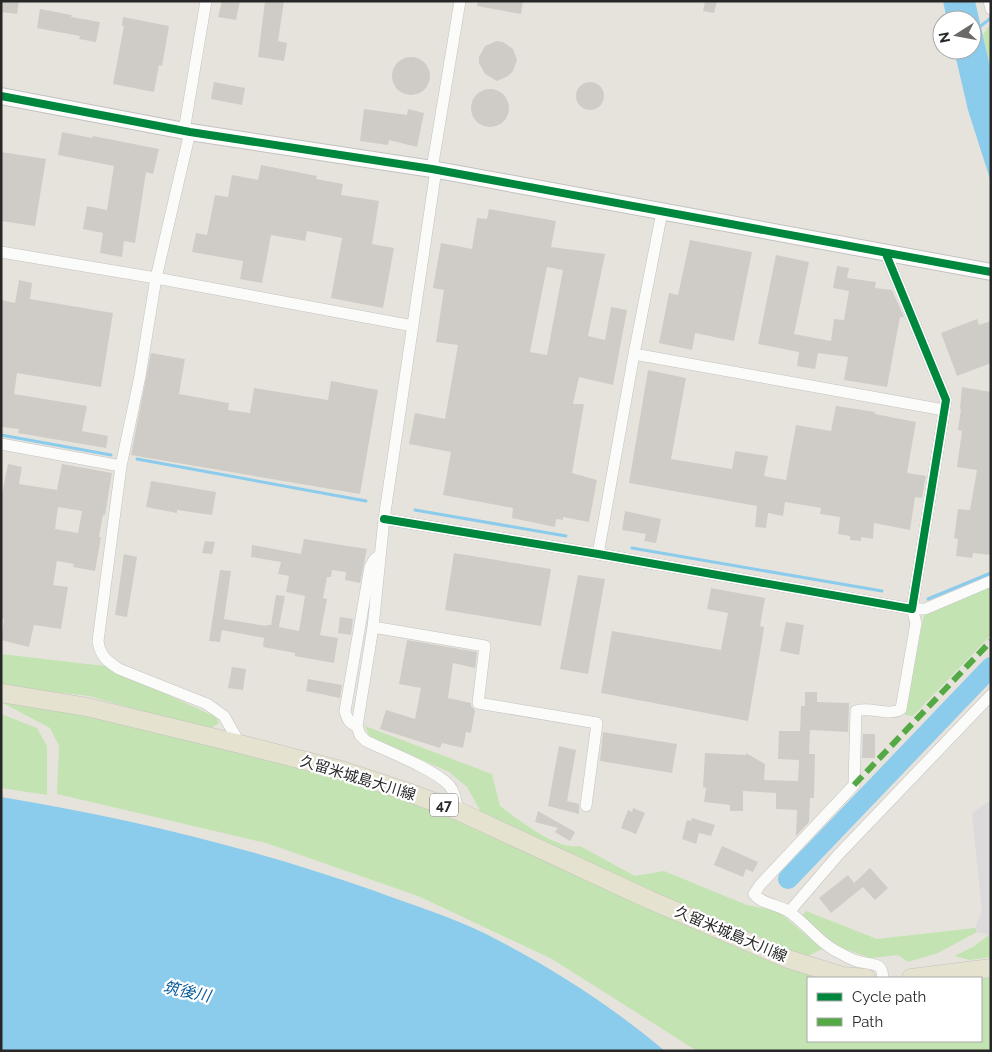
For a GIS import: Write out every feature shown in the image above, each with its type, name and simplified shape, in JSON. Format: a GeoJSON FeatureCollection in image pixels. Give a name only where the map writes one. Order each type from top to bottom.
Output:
{"type":"FeatureCollection","features":[{"type":"Feature","properties":{"kind":"main road","name":"久留米城島大川線"},"geometry":{"type":"LineString","coordinates":[[1,693],[87,707],[240,744],[341,770],[402,790],[458,811],[650,900],[788,959],[843,976],[854,977]]}},
{"type":"Feature","properties":{"kind":"main road"},"geometry":{"type":"LineString","coordinates":[[919,977],[991,968]]}},
{"type":"Feature","properties":{"kind":"street"},"geometry":{"type":"LineString","coordinates":[[206,1],[187,132],[156,278],[140,376],[121,466],[98,641],[100,652],[106,661],[119,669],[207,704],[224,716],[240,744]]}},
{"type":"Feature","properties":{"kind":"street"},"geometry":{"type":"LineString","coordinates":[[458,811],[455,797],[449,786],[435,774],[366,741],[360,735],[357,726],[373,627],[384,519],[460,1]]}},
{"type":"Feature","properties":{"kind":"street"},"geometry":{"type":"LineString","coordinates":[[989,1],[991,9]]}},
{"type":"Feature","properties":{"kind":"street"},"geometry":{"type":"LineString","coordinates":[[1,96],[187,132],[434,170],[991,272]]}},
{"type":"Feature","properties":{"kind":"street"},"geometry":{"type":"LineString","coordinates":[[598,554],[662,212]]}},
{"type":"Feature","properties":{"kind":"street"},"geometry":{"type":"LineString","coordinates":[[1,252],[156,278],[413,326]]}},
{"type":"Feature","properties":{"kind":"street"},"geometry":{"type":"LineString","coordinates":[[884,977],[879,967],[860,962],[837,952],[789,912],[756,898],[754,894],[760,884],[854,785],[856,710],[863,708],[896,712],[902,709],[916,624],[912,609],[946,400],[886,254]]}},
{"type":"Feature","properties":{"kind":"street"},"geometry":{"type":"LineString","coordinates":[[634,354],[944,410]]}},
{"type":"Feature","properties":{"kind":"street"},"geometry":{"type":"LineString","coordinates":[[1,444],[121,466]]}},
{"type":"Feature","properties":{"kind":"street"},"geometry":{"type":"LineString","coordinates":[[384,519],[912,609],[925,609],[991,580]]}},
{"type":"Feature","properties":{"kind":"street"},"geometry":{"type":"LineString","coordinates":[[357,726],[347,719],[345,711],[370,567],[380,555]]}},
{"type":"Feature","properties":{"kind":"street"},"geometry":{"type":"LineString","coordinates":[[373,627],[485,646],[478,703],[597,723],[586,806]]}},
{"type":"Feature","properties":{"kind":"street"},"geometry":{"type":"LineString","coordinates":[[789,912],[838,855],[991,695]]}},
{"type":"Feature","properties":{"kind":"shaded area"},"geometry":{"type":"Polygon","coordinates":[[[991,800],[991,935],[989,935],[977,932],[975,928],[982,912],[972,813],[991,800]]]}},
{"type":"Feature","properties":{"kind":"green space"},"geometry":{"type":"Polygon","coordinates":[[[989,26],[991,33],[991,71],[983,35],[989,26]]]}},
{"type":"Feature","properties":{"kind":"green space"},"geometry":{"type":"Polygon","coordinates":[[[991,586],[991,635],[913,716],[905,715],[924,615],[991,586]]]}},
{"type":"Feature","properties":{"kind":"green space"},"geometry":{"type":"Polygon","coordinates":[[[1,654],[105,666],[216,717],[219,723],[208,730],[89,696],[1,686],[1,654]]]}},
{"type":"Feature","properties":{"kind":"green space"},"geometry":{"type":"Polygon","coordinates":[[[1,702],[91,714],[341,777],[439,810],[649,909],[818,977],[807,977],[807,1042],[982,1042],[982,977],[991,976],[991,1051],[697,1051],[552,959],[418,896],[266,843],[57,794],[59,746],[50,728],[1,702]]]}},
{"type":"Feature","properties":{"kind":"green space"},"geometry":{"type":"Polygon","coordinates":[[[1,714],[37,728],[47,746],[47,795],[1,788],[1,714]]]}},
{"type":"Feature","properties":{"kind":"green space"},"geometry":{"type":"Polygon","coordinates":[[[365,726],[492,774],[500,806],[527,826],[549,839],[570,846],[580,846],[635,876],[664,871],[747,905],[778,911],[822,949],[808,956],[790,953],[639,887],[482,814],[467,787],[449,772],[369,736],[365,726]]]}},
{"type":"Feature","properties":{"kind":"green space"},"geometry":{"type":"Polygon","coordinates":[[[806,911],[877,939],[975,928],[977,932],[938,953],[908,962],[898,955],[871,958],[841,948],[801,917],[806,911]]]}},
{"type":"Feature","properties":{"kind":"green space"},"geometry":{"type":"Polygon","coordinates":[[[991,935],[991,957],[970,960],[954,956],[973,947],[991,935]]]}},
{"type":"Feature","properties":{"kind":"water"},"geometry":{"type":"Polygon","coordinates":[[[943,1],[975,1],[977,10],[945,10],[943,1]]]}},
{"type":"Feature","properties":{"kind":"water"},"geometry":{"type":"Polygon","coordinates":[[[982,32],[991,71],[991,182],[968,110],[956,60],[982,60],[982,32]]]}},
{"type":"Feature","properties":{"kind":"water","name":"筑後川"},"geometry":{"type":"Polygon","coordinates":[[[1,797],[96,814],[237,848],[329,875],[446,917],[488,935],[580,988],[623,1018],[665,1051],[1,1051],[1,797]]]}},
{"type":"Feature","properties":{"kind":"building"},"geometry":{"type":"Polygon","coordinates":[[[1,1],[19,1],[17,14],[1,12],[1,1]]]}},
{"type":"Feature","properties":{"kind":"building"},"geometry":{"type":"Polygon","coordinates":[[[222,1],[240,1],[236,20],[218,17],[222,1]]]}},
{"type":"Feature","properties":{"kind":"building"},"geometry":{"type":"Polygon","coordinates":[[[265,1],[284,1],[278,41],[287,43],[284,61],[258,57],[265,1]]]}},
{"type":"Feature","properties":{"kind":"building"},"geometry":{"type":"Polygon","coordinates":[[[478,1],[523,1],[521,14],[477,6],[478,1]]]}},
{"type":"Feature","properties":{"kind":"building"},"geometry":{"type":"Polygon","coordinates":[[[705,1],[717,1],[714,13],[703,11],[705,1]]]}},
{"type":"Feature","properties":{"kind":"building"},"geometry":{"type":"Polygon","coordinates":[[[40,9],[100,22],[96,42],[79,39],[80,36],[37,28],[40,9]]]}},
{"type":"Feature","properties":{"kind":"building"},"geometry":{"type":"Polygon","coordinates":[[[123,17],[169,26],[162,66],[159,65],[154,92],[113,84],[124,26],[122,26],[123,17]]]}},
{"type":"Feature","properties":{"kind":"building"},"geometry":{"type":"Polygon","coordinates":[[[497,41],[503,42],[513,49],[517,60],[513,71],[508,76],[497,81],[485,74],[479,63],[479,57],[485,46],[497,41]]]}},
{"type":"Feature","properties":{"kind":"building"},"geometry":{"type":"Polygon","coordinates":[[[411,57],[424,63],[430,76],[424,89],[411,95],[398,89],[392,76],[398,63],[411,57]]]}},
{"type":"Feature","properties":{"kind":"building"},"geometry":{"type":"Polygon","coordinates":[[[214,82],[245,88],[242,105],[211,99],[214,82]]]}},
{"type":"Feature","properties":{"kind":"building"},"geometry":{"type":"Polygon","coordinates":[[[590,82],[600,86],[604,96],[600,106],[590,110],[580,106],[576,96],[580,86],[590,82]]]}},
{"type":"Feature","properties":{"kind":"building"},"geometry":{"type":"Polygon","coordinates":[[[490,89],[497,90],[503,95],[508,101],[508,115],[503,121],[497,126],[490,127],[483,126],[477,121],[472,115],[471,108],[472,101],[477,95],[483,90],[490,89]]]}},
{"type":"Feature","properties":{"kind":"building"},"geometry":{"type":"Polygon","coordinates":[[[364,109],[407,115],[408,109],[424,113],[417,147],[389,140],[388,145],[360,141],[364,109]]]}},
{"type":"Feature","properties":{"kind":"building"},"geometry":{"type":"Polygon","coordinates":[[[62,132],[159,149],[153,174],[146,172],[135,243],[124,241],[122,257],[100,253],[103,233],[83,229],[87,206],[107,210],[114,166],[58,155],[62,132]]]}},
{"type":"Feature","properties":{"kind":"building"},"geometry":{"type":"Polygon","coordinates":[[[1,152],[46,159],[35,226],[1,221],[1,152]]]}},
{"type":"Feature","properties":{"kind":"building"},"geometry":{"type":"Polygon","coordinates":[[[261,165],[317,176],[316,179],[343,184],[341,195],[379,201],[372,244],[394,248],[383,308],[331,298],[342,238],[307,231],[305,241],[271,235],[262,283],[240,279],[243,261],[192,252],[196,233],[207,235],[215,195],[228,197],[232,175],[258,180],[261,165]]]}},
{"type":"Feature","properties":{"kind":"building"},"geometry":{"type":"Polygon","coordinates":[[[489,209],[556,221],[551,247],[605,254],[588,336],[605,340],[611,307],[627,310],[613,385],[579,377],[573,404],[584,404],[572,473],[597,480],[589,522],[563,517],[563,520],[556,519],[555,527],[512,518],[513,508],[443,495],[451,452],[409,444],[415,413],[445,419],[458,345],[436,342],[444,290],[433,288],[441,243],[472,249],[477,218],[487,219],[489,209]],[[547,267],[530,352],[547,355],[563,270],[547,267]]]}},
{"type":"Feature","properties":{"kind":"building"},"geometry":{"type":"Polygon","coordinates":[[[690,240],[752,252],[734,341],[695,333],[692,350],[659,343],[669,293],[678,295],[690,240]]]}},
{"type":"Feature","properties":{"kind":"building"},"geometry":{"type":"Polygon","coordinates":[[[776,255],[809,262],[794,334],[831,341],[834,319],[844,320],[849,291],[833,288],[837,266],[849,268],[847,278],[876,282],[875,288],[892,290],[904,317],[900,317],[887,387],[844,380],[848,357],[818,353],[815,369],[797,366],[799,352],[758,344],[776,255]]]}},
{"type":"Feature","properties":{"kind":"building"},"geometry":{"type":"Polygon","coordinates":[[[19,280],[32,283],[30,299],[113,313],[101,387],[17,373],[14,394],[87,406],[82,431],[108,436],[106,448],[18,433],[19,429],[1,427],[1,300],[15,303],[19,280]]]}},
{"type":"Feature","properties":{"kind":"building"},"geometry":{"type":"Polygon","coordinates":[[[977,319],[979,325],[991,321],[991,363],[957,376],[941,333],[977,319]]]}},
{"type":"Feature","properties":{"kind":"building"},"geometry":{"type":"Polygon","coordinates":[[[151,353],[185,359],[179,394],[229,403],[228,410],[250,413],[254,388],[328,400],[331,381],[378,390],[360,494],[131,455],[151,353]]]}},
{"type":"Feature","properties":{"kind":"building"},"geometry":{"type":"Polygon","coordinates":[[[648,370],[686,378],[671,459],[732,469],[735,451],[768,456],[764,476],[786,480],[796,425],[831,431],[836,406],[875,412],[875,414],[916,422],[907,473],[926,476],[922,498],[915,497],[910,530],[874,523],[873,539],[861,537],[861,541],[850,540],[850,536],[838,534],[840,517],[820,514],[821,508],[785,502],[783,516],[768,513],[766,528],[755,527],[757,506],[629,483],[648,370]]]}},
{"type":"Feature","properties":{"kind":"building"},"geometry":{"type":"Polygon","coordinates":[[[962,387],[991,392],[991,555],[973,553],[972,558],[956,556],[958,539],[954,538],[958,509],[970,510],[977,470],[957,467],[962,431],[958,430],[962,387]]]}},
{"type":"Feature","properties":{"kind":"building"},"geometry":{"type":"Polygon","coordinates":[[[8,464],[22,467],[19,484],[57,490],[62,464],[112,473],[105,515],[103,515],[99,537],[101,537],[95,571],[73,567],[74,564],[57,561],[53,585],[68,587],[61,629],[34,625],[29,647],[1,640],[4,619],[1,619],[1,499],[8,464]],[[58,507],[55,529],[78,533],[82,511],[58,507]]]}},
{"type":"Feature","properties":{"kind":"building"},"geometry":{"type":"Polygon","coordinates":[[[151,481],[216,492],[212,515],[177,510],[177,513],[146,507],[151,481]]]}},
{"type":"Feature","properties":{"kind":"building"},"geometry":{"type":"Polygon","coordinates":[[[625,511],[661,519],[656,543],[644,541],[646,534],[622,530],[625,511]]]}},
{"type":"Feature","properties":{"kind":"building"},"geometry":{"type":"Polygon","coordinates":[[[304,539],[367,549],[360,583],[345,580],[346,572],[332,570],[331,577],[327,577],[323,598],[327,599],[320,635],[338,638],[334,663],[295,656],[295,653],[263,647],[264,638],[222,630],[220,642],[209,641],[220,570],[231,571],[224,619],[266,626],[271,625],[276,595],[285,596],[279,627],[299,631],[305,596],[286,592],[289,576],[278,574],[281,562],[251,557],[252,545],[301,554],[304,539]]]}},
{"type":"Feature","properties":{"kind":"building"},"geometry":{"type":"Polygon","coordinates":[[[205,541],[215,542],[212,554],[202,553],[205,541]]]}},
{"type":"Feature","properties":{"kind":"building"},"geometry":{"type":"Polygon","coordinates":[[[454,553],[551,569],[541,626],[445,610],[454,553]]]}},
{"type":"Feature","properties":{"kind":"building"},"geometry":{"type":"Polygon","coordinates":[[[124,554],[137,557],[127,617],[115,615],[124,554]]]}},
{"type":"Feature","properties":{"kind":"building"},"geometry":{"type":"Polygon","coordinates":[[[578,575],[605,579],[588,674],[560,669],[578,575]]]}},
{"type":"Feature","properties":{"kind":"building"},"geometry":{"type":"Polygon","coordinates":[[[711,588],[765,598],[760,626],[764,627],[748,721],[601,693],[612,631],[721,650],[728,613],[707,609],[711,588]]]}},
{"type":"Feature","properties":{"kind":"building"},"geometry":{"type":"Polygon","coordinates":[[[340,617],[353,619],[351,635],[338,633],[340,617]]]}},
{"type":"Feature","properties":{"kind":"building"},"geometry":{"type":"Polygon","coordinates":[[[786,622],[804,625],[799,655],[780,651],[786,622]]]}},
{"type":"Feature","properties":{"kind":"building"},"geometry":{"type":"Polygon","coordinates":[[[407,640],[477,652],[475,668],[453,663],[448,698],[471,703],[475,710],[471,733],[466,732],[463,748],[442,743],[440,748],[380,729],[386,710],[415,719],[421,688],[399,684],[407,640]]]}},
{"type":"Feature","properties":{"kind":"building"},"geometry":{"type":"Polygon","coordinates":[[[232,667],[246,669],[243,690],[228,688],[232,667]]]}},
{"type":"Feature","properties":{"kind":"building"},"geometry":{"type":"Polygon","coordinates":[[[308,679],[342,685],[340,698],[306,691],[308,679]]]}},
{"type":"Feature","properties":{"kind":"building"},"geometry":{"type":"Polygon","coordinates":[[[805,692],[817,692],[817,702],[849,703],[848,732],[810,730],[809,754],[815,754],[814,798],[810,798],[809,822],[796,836],[797,810],[776,809],[776,793],[743,791],[743,811],[730,811],[730,805],[704,802],[706,788],[703,787],[705,753],[746,755],[746,753],[765,764],[764,780],[798,781],[799,760],[778,759],[779,731],[800,731],[801,706],[805,706],[805,692]]]}},
{"type":"Feature","properties":{"kind":"building"},"geometry":{"type":"Polygon","coordinates":[[[603,732],[677,744],[672,773],[600,761],[603,732]]]}},
{"type":"Feature","properties":{"kind":"building"},"geometry":{"type":"Polygon","coordinates":[[[863,734],[875,734],[875,758],[862,758],[863,734]]]}},
{"type":"Feature","properties":{"kind":"building"},"geometry":{"type":"Polygon","coordinates":[[[559,746],[576,750],[567,801],[579,804],[579,814],[548,806],[559,746]]]}},
{"type":"Feature","properties":{"kind":"building"},"geometry":{"type":"Polygon","coordinates":[[[633,808],[645,813],[636,834],[621,828],[628,810],[632,812],[633,808]]]}},
{"type":"Feature","properties":{"kind":"building"},"geometry":{"type":"Polygon","coordinates":[[[538,811],[575,832],[570,841],[555,832],[558,828],[535,822],[538,811]]]}},
{"type":"Feature","properties":{"kind":"building"},"geometry":{"type":"Polygon","coordinates":[[[692,818],[715,825],[711,836],[699,833],[696,844],[682,839],[687,820],[691,821],[692,818]]]}},
{"type":"Feature","properties":{"kind":"building"},"geometry":{"type":"Polygon","coordinates":[[[722,846],[758,862],[753,872],[746,869],[743,877],[714,865],[722,846]]]}},
{"type":"Feature","properties":{"kind":"building"},"geometry":{"type":"Polygon","coordinates":[[[870,868],[888,888],[875,900],[863,887],[831,913],[819,898],[848,875],[854,883],[870,868]]]}},
{"type":"Feature","properties":{"kind":"waterway"},"geometry":{"type":"LineString","coordinates":[[982,25],[991,18]]}},
{"type":"Feature","properties":{"kind":"waterway"},"geometry":{"type":"LineString","coordinates":[[1,435],[111,455]]}},
{"type":"Feature","properties":{"kind":"waterway"},"geometry":{"type":"LineString","coordinates":[[137,459],[366,501]]}},
{"type":"Feature","properties":{"kind":"waterway"},"geometry":{"type":"LineString","coordinates":[[415,510],[566,536]]}},
{"type":"Feature","properties":{"kind":"waterway"},"geometry":{"type":"LineString","coordinates":[[632,548],[882,591]]}},
{"type":"Feature","properties":{"kind":"waterway"},"geometry":{"type":"LineString","coordinates":[[928,599],[991,573]]}},
{"type":"Feature","properties":{"kind":"waterway"},"geometry":{"type":"LineString","coordinates":[[788,879],[991,667]]}},
{"type":"Feature","properties":{"kind":"marked path"},"geometry":{"type":"LineString","coordinates":[[854,785],[991,641]]}},
{"type":"Feature","properties":{"kind":"cycle path"},"geometry":{"type":"LineString","coordinates":[[1,96],[190,132],[432,169],[991,272]]}},
{"type":"Feature","properties":{"kind":"cycle path"},"geometry":{"type":"LineString","coordinates":[[384,519],[912,609],[946,400],[886,254]]}}]}
